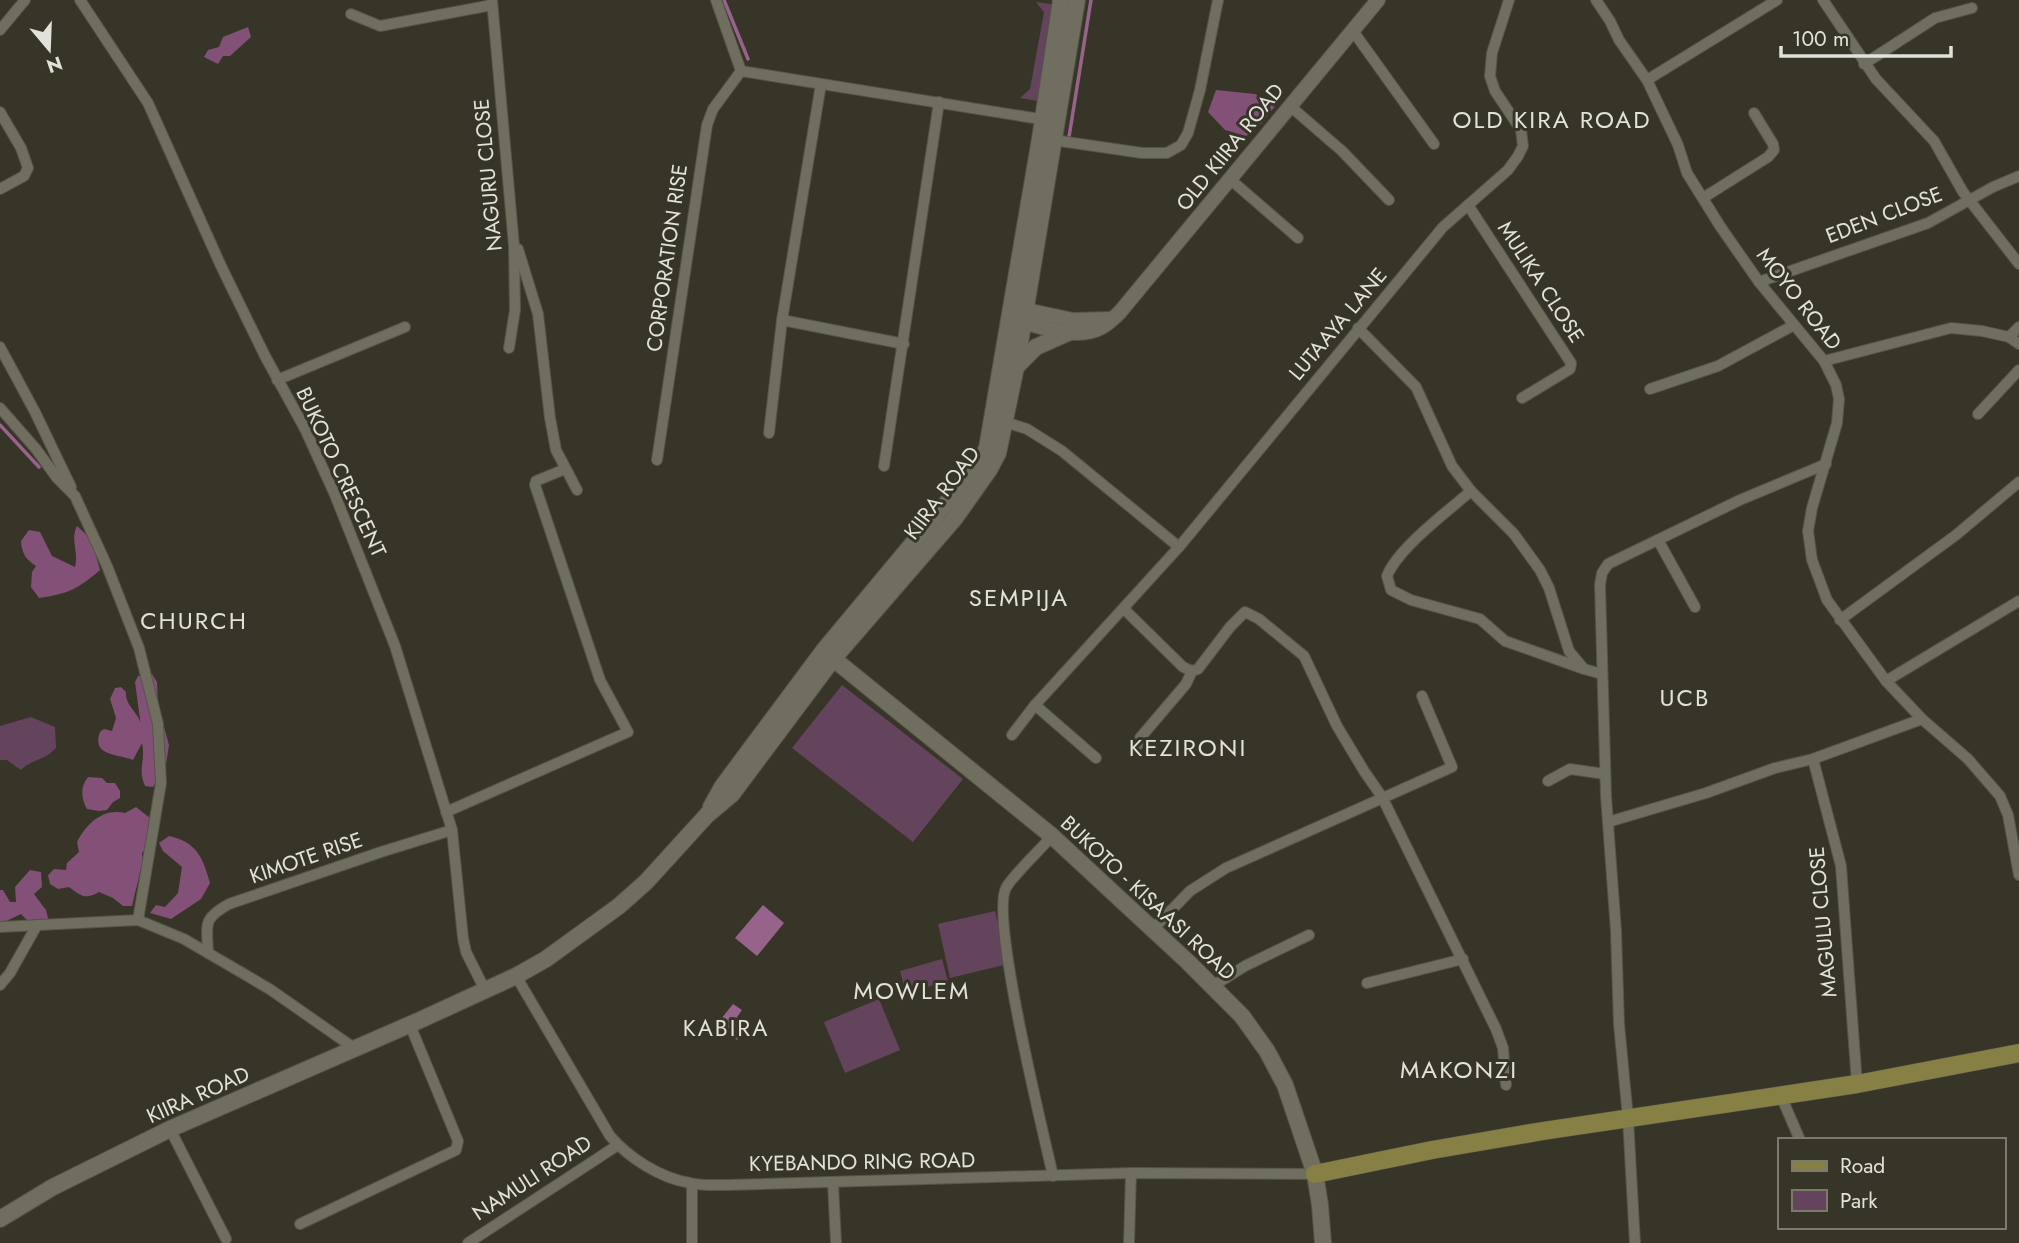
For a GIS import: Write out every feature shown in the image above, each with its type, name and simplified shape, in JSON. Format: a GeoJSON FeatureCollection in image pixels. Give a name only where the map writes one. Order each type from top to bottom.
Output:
{"type":"FeatureCollection","features":[{"type":"Feature","properties":{"kind":"main road","name":"KIIRA ROAD"},"geometry":{"type":"LineString","coordinates":[[0,1219],[53,1187],[170,1129],[414,1023],[510,979],[546,959],[619,906],[646,882],[707,815],[732,794],[829,654],[979,464],[987,448],[1053,140],[1050,120],[1061,0]]}},
{"type":"Feature","properties":{"kind":"main road","name":"KIIRA ROAD"},"geometry":{"type":"LineString","coordinates":[[829,654],[955,518],[998,453],[1016,367],[1017,315],[1050,120],[1077,0]]}},
{"type":"Feature","properties":{"kind":"main road"},"geometry":{"type":"LineString","coordinates":[[1016,367],[1036,347],[1070,332]]}},
{"type":"Feature","properties":{"kind":"main road","name":"BUKOTO - KISAASI ROAD"},"geometry":{"type":"LineString","coordinates":[[829,654],[1052,836],[1213,986],[1255,1033],[1285,1085],[1315,1174],[1323,1243]]}},
{"type":"Feature","properties":{"kind":"main road"},"geometry":{"type":"LineString","coordinates":[[1315,1174],[1432,1150],[1857,1084],[2019,1053]]}},
{"type":"Feature","properties":{"kind":"street"},"geometry":{"type":"LineString","coordinates":[[0,30],[25,0]]}},
{"type":"Feature","properties":{"kind":"street","name":"BUKOTO CRESCENT"},"geometry":{"type":"LineString","coordinates":[[80,0],[148,103],[202,225],[277,380],[305,429],[365,569],[395,646],[452,830],[463,938],[466,951],[485,990]]}},
{"type":"Feature","properties":{"kind":"street"},"geometry":{"type":"LineString","coordinates":[[716,0],[741,71],[1050,120]]}},
{"type":"Feature","properties":{"kind":"street"},"geometry":{"type":"LineString","coordinates":[[1053,140],[1142,153],[1167,153],[1181,145],[1188,133],[1200,90],[1218,0]]}},
{"type":"Feature","properties":{"kind":"street","name":"OLD KIIRA ROAD"},"geometry":{"type":"LineString","coordinates":[[1017,315],[1070,332],[1094,330],[1112,319],[1136,295],[1378,0]]}},
{"type":"Feature","properties":{"kind":"street","name":"LUTAAYA LANE"},"geometry":{"type":"LineString","coordinates":[[1012,735],[1035,705],[1179,547],[1443,227],[1508,170],[1523,146],[1521,130],[1495,91],[1491,79],[1492,53],[1509,0]]}},
{"type":"Feature","properties":{"kind":"street","name":"MOYO ROAD"},"geometry":{"type":"LineString","coordinates":[[1596,0],[1611,21],[1619,40],[1647,80],[1678,145],[1687,173],[1759,282],[1824,361],[1836,385],[1839,399],[1837,423],[1809,520],[1809,547],[1816,577],[1840,620],[1886,681],[1922,719],[1968,759],[2000,796],[2008,815],[2019,875]]}},
{"type":"Feature","properties":{"kind":"street"},"geometry":{"type":"LineString","coordinates":[[1647,80],[1777,0]]}},
{"type":"Feature","properties":{"kind":"street"},"geometry":{"type":"LineString","coordinates":[[1823,0],[1875,79],[1934,141],[1970,200],[2019,264]]}},
{"type":"Feature","properties":{"kind":"street"},"geometry":{"type":"LineString","coordinates":[[351,14],[380,26],[492,2]]}},
{"type":"Feature","properties":{"kind":"street","name":"NAGURU CLOSE"},"geometry":{"type":"LineString","coordinates":[[492,2],[512,230],[515,310],[509,348]]}},
{"type":"Feature","properties":{"kind":"street"},"geometry":{"type":"LineString","coordinates":[[1864,64],[1935,18],[1972,8]]}},
{"type":"Feature","properties":{"kind":"street"},"geometry":{"type":"LineString","coordinates":[[1353,31],[1434,144]]}},
{"type":"Feature","properties":{"kind":"street","name":"CORPORATION RISE"},"geometry":{"type":"LineString","coordinates":[[657,460],[706,125],[713,109],[741,71]]}},
{"type":"Feature","properties":{"kind":"street"},"geometry":{"type":"LineString","coordinates":[[769,433],[782,320],[821,84]]}},
{"type":"Feature","properties":{"kind":"street"},"geometry":{"type":"LineString","coordinates":[[884,466],[939,103]]}},
{"type":"Feature","properties":{"kind":"street"},"geometry":{"type":"LineString","coordinates":[[1290,107],[1342,151],[1389,200]]}},
{"type":"Feature","properties":{"kind":"street"},"geometry":{"type":"LineString","coordinates":[[0,112],[21,148],[28,168],[24,176],[0,189]]}},
{"type":"Feature","properties":{"kind":"street"},"geometry":{"type":"LineString","coordinates":[[1703,198],[1768,157],[1774,150],[1755,113]]}},
{"type":"Feature","properties":{"kind":"street","name":"EDEN CLOSE"},"geometry":{"type":"LineString","coordinates":[[1759,282],[1927,223],[2019,176]]}},
{"type":"Feature","properties":{"kind":"street"},"geometry":{"type":"LineString","coordinates":[[1231,180],[1298,238]]}},
{"type":"Feature","properties":{"kind":"street","name":"MULIKA CLOSE"},"geometry":{"type":"LineString","coordinates":[[1468,205],[1571,363],[1570,369],[1522,398]]}},
{"type":"Feature","properties":{"kind":"street"},"geometry":{"type":"LineString","coordinates":[[512,230],[538,314],[556,450],[577,491]]}},
{"type":"Feature","properties":{"kind":"street"},"geometry":{"type":"LineString","coordinates":[[1017,315],[1073,320],[1112,319]]}},
{"type":"Feature","properties":{"kind":"street"},"geometry":{"type":"LineString","coordinates":[[782,320],[904,344]]}},
{"type":"Feature","properties":{"kind":"street"},"geometry":{"type":"LineString","coordinates":[[1650,389],[1718,366],[1794,325]]}},
{"type":"Feature","properties":{"kind":"street"},"geometry":{"type":"LineString","coordinates":[[277,380],[405,327]]}},
{"type":"Feature","properties":{"kind":"street"},"geometry":{"type":"LineString","coordinates":[[1824,361],[1951,328],[1968,328],[2014,341],[2019,327]]}},
{"type":"Feature","properties":{"kind":"street"},"geometry":{"type":"LineString","coordinates":[[1358,328],[1416,387],[1452,466],[1471,491],[1514,534],[1540,570],[1549,588],[1567,647],[1584,669]]}},
{"type":"Feature","properties":{"kind":"street"},"geometry":{"type":"LineString","coordinates":[[0,347],[75,496],[130,621],[158,724],[161,783],[138,920]]}},
{"type":"Feature","properties":{"kind":"street"},"geometry":{"type":"LineString","coordinates":[[1978,414],[2019,370]]}},
{"type":"Feature","properties":{"kind":"street"},"geometry":{"type":"LineString","coordinates":[[0,408],[75,496]]}},
{"type":"Feature","properties":{"kind":"street"},"geometry":{"type":"LineString","coordinates":[[1005,422],[1027,429],[1062,451],[1179,547]]}},
{"type":"Feature","properties":{"kind":"street"},"geometry":{"type":"LineString","coordinates":[[1635,1243],[1605,774],[1600,585],[1602,573],[1608,564],[1740,500],[1826,464]]}},
{"type":"Feature","properties":{"kind":"street"},"geometry":{"type":"LineString","coordinates":[[446,813],[628,732],[600,680],[535,485],[536,481],[565,469]]}},
{"type":"Feature","properties":{"kind":"street"},"geometry":{"type":"LineString","coordinates":[[1840,620],[1956,535],[2019,482]]}},
{"type":"Feature","properties":{"kind":"street"},"geometry":{"type":"LineString","coordinates":[[1471,491],[1418,538],[1394,564],[1387,576],[1391,590],[1411,600],[1480,619],[1505,641],[1602,674]]}},
{"type":"Feature","properties":{"kind":"street"},"geometry":{"type":"LineString","coordinates":[[1658,540],[1695,607]]}},
{"type":"Feature","properties":{"kind":"street"},"geometry":{"type":"LineString","coordinates":[[1886,681],[2016,604],[2019,616]]}},
{"type":"Feature","properties":{"kind":"street"},"geometry":{"type":"LineString","coordinates":[[1124,609],[1183,667],[1192,671],[1199,669],[1242,614],[1248,613],[1304,656],[1337,726],[1382,797],[1496,1029],[1503,1048],[1506,1085]]}},
{"type":"Feature","properties":{"kind":"street"},"geometry":{"type":"LineString","coordinates":[[1137,746],[1140,738],[1186,684],[1192,671]]}},
{"type":"Feature","properties":{"kind":"street"},"geometry":{"type":"LineString","coordinates":[[1153,929],[1181,900],[1212,876],[1452,767],[1422,696]]}},
{"type":"Feature","properties":{"kind":"street"},"geometry":{"type":"LineString","coordinates":[[1035,705],[1096,758]]}},
{"type":"Feature","properties":{"kind":"street"},"geometry":{"type":"LineString","coordinates":[[1608,822],[1706,793],[1775,768],[1813,759],[1922,719]]}},
{"type":"Feature","properties":{"kind":"street","name":"MAGULU CLOSE"},"geometry":{"type":"LineString","coordinates":[[1813,759],[1841,866],[1857,1084]]}},
{"type":"Feature","properties":{"kind":"street"},"geometry":{"type":"LineString","coordinates":[[1548,781],[1576,768],[1605,774]]}},
{"type":"Feature","properties":{"kind":"street","name":"KIMOTE RISE"},"geometry":{"type":"LineString","coordinates":[[208,953],[207,924],[213,913],[229,904],[452,830]]}},
{"type":"Feature","properties":{"kind":"street"},"geometry":{"type":"LineString","coordinates":[[1052,836],[1006,887],[1002,906],[1016,1008],[1053,1176]]}},
{"type":"Feature","properties":{"kind":"street"},"geometry":{"type":"LineString","coordinates":[[0,926],[138,920],[184,939],[271,990],[354,1048]]}},
{"type":"Feature","properties":{"kind":"street"},"geometry":{"type":"LineString","coordinates":[[0,985],[10,973],[37,925]]}},
{"type":"Feature","properties":{"kind":"street"},"geometry":{"type":"LineString","coordinates":[[1213,986],[1245,966],[1309,935]]}},
{"type":"Feature","properties":{"kind":"street"},"geometry":{"type":"LineString","coordinates":[[1367,983],[1463,959]]}},
{"type":"Feature","properties":{"kind":"street","name":"KYEBANDO RING ROAD"},"geometry":{"type":"LineString","coordinates":[[510,979],[610,1136],[626,1153],[679,1181],[692,1184],[833,1183],[1131,1173],[1315,1174]]}},
{"type":"Feature","properties":{"kind":"street"},"geometry":{"type":"LineString","coordinates":[[300,1224],[456,1150],[458,1141],[414,1023]]}},
{"type":"Feature","properties":{"kind":"street"},"geometry":{"type":"LineString","coordinates":[[1781,1096],[1799,1138]]}},
{"type":"Feature","properties":{"kind":"street"},"geometry":{"type":"LineString","coordinates":[[170,1129],[226,1239]]}},
{"type":"Feature","properties":{"kind":"street","name":"NAMULI ROAD"},"geometry":{"type":"LineString","coordinates":[[468,1243],[618,1145]]}},
{"type":"Feature","properties":{"kind":"street"},"geometry":{"type":"LineString","coordinates":[[1129,1243],[1131,1173]]}},
{"type":"Feature","properties":{"kind":"street"},"geometry":{"type":"LineString","coordinates":[[833,1183],[836,1243]]}},
{"type":"Feature","properties":{"kind":"street"},"geometry":{"type":"LineString","coordinates":[[692,1184],[692,1243]]}},
{"type":"Feature","properties":{"kind":"green space"},"geometry":{"type":"Polygon","coordinates":[[[1036,2],[1058,5],[1038,101],[1020,98],[1030,89],[1044,12],[1036,2]]]}},
{"type":"Feature","properties":{"kind":"green space"},"geometry":{"type":"Polygon","coordinates":[[[842,685],[963,779],[913,842],[792,748],[842,685]]]}},
{"type":"Feature","properties":{"kind":"green space"},"geometry":{"type":"Polygon","coordinates":[[[31,717],[55,727],[56,748],[21,770],[7,760],[0,760],[0,726],[31,717]]]}},
{"type":"Feature","properties":{"kind":"green space"},"geometry":{"type":"Polygon","coordinates":[[[995,911],[1008,964],[950,978],[938,924],[995,911]]]}},
{"type":"Feature","properties":{"kind":"green space"},"geometry":{"type":"Polygon","coordinates":[[[942,959],[948,981],[906,993],[900,971],[942,959]]]}},
{"type":"Feature","properties":{"kind":"green space"},"geometry":{"type":"Polygon","coordinates":[[[879,999],[900,1050],[845,1073],[824,1022],[879,999]]]}},
{"type":"Feature","properties":{"kind":"shaded area"},"geometry":{"type":"Polygon","coordinates":[[[248,27],[251,37],[230,56],[223,56],[218,64],[204,57],[208,50],[219,47],[223,37],[248,27]]]}},
{"type":"Feature","properties":{"kind":"shaded area"},"geometry":{"type":"Polygon","coordinates":[[[1216,90],[1255,94],[1277,104],[1262,123],[1246,136],[1225,130],[1208,112],[1216,90]]]}},
{"type":"Feature","properties":{"kind":"shaded area"},"geometry":{"type":"Polygon","coordinates":[[[77,526],[92,540],[100,570],[72,590],[39,598],[31,587],[32,572],[36,566],[25,555],[21,541],[29,530],[40,532],[52,556],[75,567],[74,536],[77,526]]]}},
{"type":"Feature","properties":{"kind":"shaded area"},"geometry":{"type":"Polygon","coordinates":[[[152,674],[157,682],[158,705],[169,745],[166,765],[153,787],[145,786],[143,780],[142,743],[133,760],[108,753],[99,746],[100,732],[104,729],[112,731],[116,718],[110,699],[115,688],[121,687],[126,692],[128,702],[141,723],[135,682],[138,676],[152,674]]]}},
{"type":"Feature","properties":{"kind":"shaded area"},"geometry":{"type":"Polygon","coordinates":[[[88,777],[115,783],[120,791],[120,798],[107,810],[87,809],[82,793],[88,777]]]}},
{"type":"Feature","properties":{"kind":"shaded area"},"geometry":{"type":"Polygon","coordinates":[[[136,807],[150,818],[155,838],[142,853],[143,860],[132,906],[123,906],[99,892],[83,896],[69,887],[58,889],[50,884],[48,875],[54,869],[66,870],[67,863],[79,852],[77,842],[96,818],[110,813],[125,813],[136,807]]]}},
{"type":"Feature","properties":{"kind":"shaded area"},"geometry":{"type":"Polygon","coordinates":[[[169,836],[186,842],[197,852],[210,883],[201,899],[171,919],[150,913],[156,905],[165,907],[178,893],[182,867],[163,851],[159,843],[169,836]]]}},
{"type":"Feature","properties":{"kind":"shaded area"},"geometry":{"type":"Polygon","coordinates":[[[30,870],[41,872],[42,887],[34,894],[46,910],[49,922],[30,923],[21,914],[0,924],[0,890],[3,890],[10,902],[16,902],[15,887],[30,870]]]}},
{"type":"Feature","properties":{"kind":"shaded area"},"geometry":{"type":"Polygon","coordinates":[[[763,905],[784,923],[757,956],[735,938],[763,905]]]}},
{"type":"Feature","properties":{"kind":"shaded area"},"geometry":{"type":"Polygon","coordinates":[[[733,1004],[742,1010],[735,1020],[746,1028],[737,1040],[717,1024],[733,1004]]]}},
{"type":"Feature","properties":{"kind":"waterway"},"geometry":{"type":"LineString","coordinates":[[724,0],[748,59]]}},
{"type":"Feature","properties":{"kind":"waterway"},"geometry":{"type":"LineString","coordinates":[[1069,137],[1091,0]]}},
{"type":"Feature","properties":{"kind":"waterway"},"geometry":{"type":"LineString","coordinates":[[0,425],[39,467]]}},
{"type":"Feature","properties":{"kind":"district","name":"OLD KIRA ROAD"},"geometry":{"type":"Point","coordinates":[1552,120]}},
{"type":"Feature","properties":{"kind":"district","name":"SEMPIJA"},"geometry":{"type":"Point","coordinates":[1019,598]}},
{"type":"Feature","properties":{"kind":"district","name":"CHURCH"},"geometry":{"type":"Point","coordinates":[194,621]}},
{"type":"Feature","properties":{"kind":"district","name":"UCB"},"geometry":{"type":"Point","coordinates":[1685,698]}},
{"type":"Feature","properties":{"kind":"district","name":"KEZIRONI"},"geometry":{"type":"Point","coordinates":[1188,748]}},
{"type":"Feature","properties":{"kind":"district","name":"MOWLEM"},"geometry":{"type":"Point","coordinates":[912,991]}},
{"type":"Feature","properties":{"kind":"district","name":"KABIRA"},"geometry":{"type":"Point","coordinates":[726,1028]}},
{"type":"Feature","properties":{"kind":"district","name":"MAKONZI"},"geometry":{"type":"Point","coordinates":[1459,1070]}}]}
